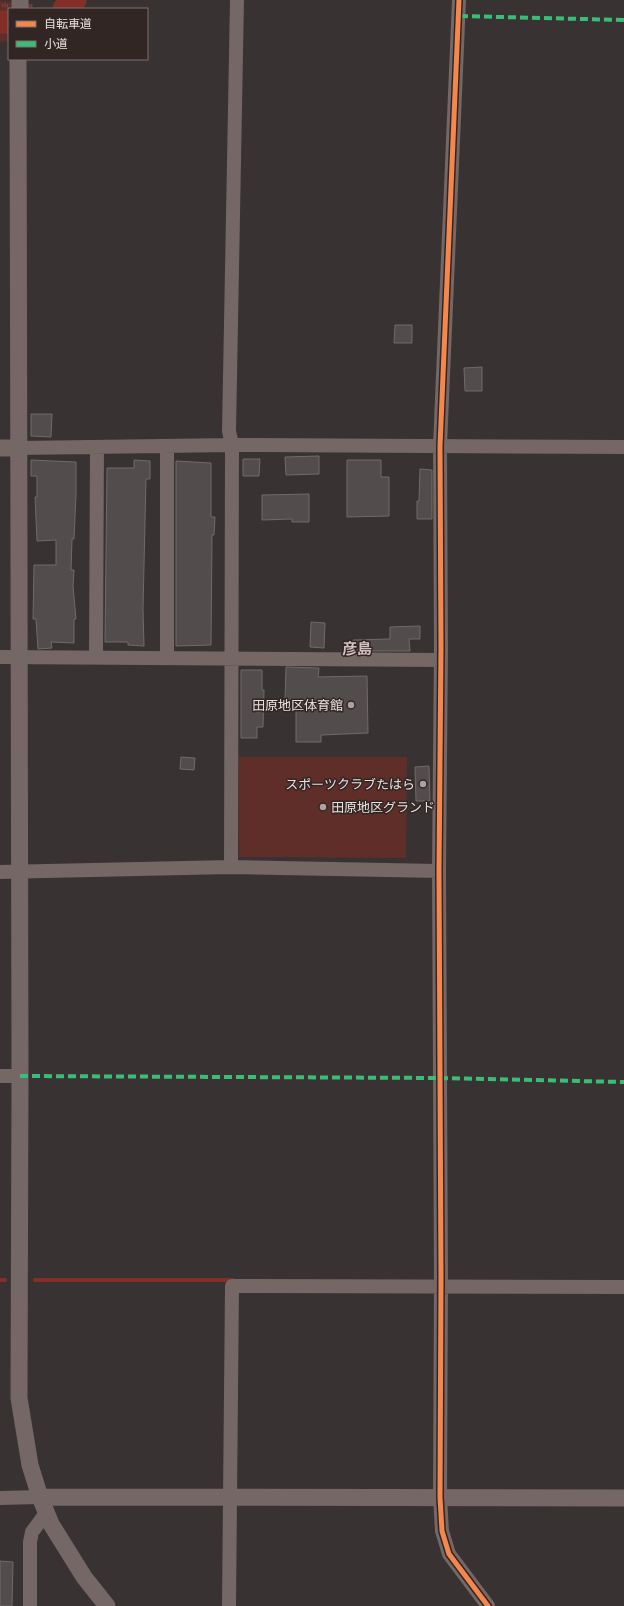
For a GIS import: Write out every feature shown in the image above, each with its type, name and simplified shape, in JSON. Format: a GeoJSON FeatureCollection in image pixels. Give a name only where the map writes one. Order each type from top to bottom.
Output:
{"type":"FeatureCollection","features":[{"type":"Feature","properties":{"kind":"street"},"geometry":{"type":"LineString","coordinates":[[231,867],[233,659],[232,445],[229,431],[237,0]]}},
{"type":"Feature","properties":{"kind":"street"},"geometry":{"type":"LineString","coordinates":[[459,0],[440,446],[440,1497],[442,1531],[449,1554],[488,1606]]}},
{"type":"Feature","properties":{"kind":"street"},"geometry":{"type":"LineString","coordinates":[[18,60],[20,1076],[19,1398],[30,1465],[46,1513],[51,1524],[84,1577],[107,1606]]}},
{"type":"Feature","properties":{"kind":"street"},"geometry":{"type":"LineString","coordinates":[[0,448],[232,445],[624,447]]}},
{"type":"Feature","properties":{"kind":"street"},"geometry":{"type":"LineString","coordinates":[[166,446],[167,658]]}},
{"type":"Feature","properties":{"kind":"street"},"geometry":{"type":"LineString","coordinates":[[96,658],[97,447]]}},
{"type":"Feature","properties":{"kind":"street"},"geometry":{"type":"LineString","coordinates":[[0,657],[441,660]]}},
{"type":"Feature","properties":{"kind":"street"},"geometry":{"type":"LineString","coordinates":[[0,872],[231,867],[439,871]]}},
{"type":"Feature","properties":{"kind":"street"},"geometry":{"type":"LineString","coordinates":[[0,1076],[20,1076]]}},
{"type":"Feature","properties":{"kind":"street"},"geometry":{"type":"LineString","coordinates":[[229,1606],[232,1286],[441,1282],[624,1287]]}},
{"type":"Feature","properties":{"kind":"street"},"geometry":{"type":"LineString","coordinates":[[0,1498],[624,1498]]}},
{"type":"Feature","properties":{"kind":"street"},"geometry":{"type":"LineString","coordinates":[[30,1606],[30,1542],[32,1532],[46,1513]]}},
{"type":"Feature","properties":{"kind":"green space"},"geometry":{"type":"Polygon","coordinates":[[[0,1],[33,4],[33,8],[8,8],[8,41],[0,42],[0,1]]]}},
{"type":"Feature","properties":{"kind":"green space","name":"田原地区グランド"},"geometry":{"type":"Polygon","coordinates":[[[239,757],[407,757],[406,858],[239,857],[239,757]]]}},
{"type":"Feature","properties":{"kind":"building"},"geometry":{"type":"Polygon","coordinates":[[[395,325],[412,325],[412,343],[394,343],[395,325]]]}},
{"type":"Feature","properties":{"kind":"building"},"geometry":{"type":"Polygon","coordinates":[[[482,367],[482,391],[465,391],[464,368],[482,367]]]}},
{"type":"Feature","properties":{"kind":"building"},"geometry":{"type":"Polygon","coordinates":[[[31,414],[52,414],[51,437],[31,436],[31,414]]]}},
{"type":"Feature","properties":{"kind":"building"},"geometry":{"type":"Polygon","coordinates":[[[319,456],[319,474],[286,475],[285,457],[319,456]]]}},
{"type":"Feature","properties":{"kind":"building"},"geometry":{"type":"Polygon","coordinates":[[[243,459],[260,459],[259,476],[243,476],[243,459]]]}},
{"type":"Feature","properties":{"kind":"building"},"geometry":{"type":"Polygon","coordinates":[[[31,460],[76,462],[74,539],[72,539],[71,570],[74,570],[73,586],[76,619],[74,619],[74,643],[51,642],[52,648],[38,649],[36,619],[33,619],[34,565],[56,565],[56,540],[37,541],[35,497],[37,497],[37,476],[31,476],[31,460]]]}},
{"type":"Feature","properties":{"kind":"building"},"geometry":{"type":"Polygon","coordinates":[[[134,460],[150,461],[150,479],[146,479],[143,609],[144,646],[128,645],[128,642],[105,642],[107,468],[134,468],[134,460]]]}},
{"type":"Feature","properties":{"kind":"building"},"geometry":{"type":"Polygon","coordinates":[[[347,460],[381,460],[381,477],[389,477],[389,516],[347,517],[347,460]]]}},
{"type":"Feature","properties":{"kind":"building"},"geometry":{"type":"Polygon","coordinates":[[[176,461],[211,463],[211,517],[215,517],[214,535],[212,535],[211,645],[176,646],[176,461]]]}},
{"type":"Feature","properties":{"kind":"building"},"geometry":{"type":"Polygon","coordinates":[[[420,469],[432,470],[432,519],[417,519],[420,469]]]}},
{"type":"Feature","properties":{"kind":"building"},"geometry":{"type":"Polygon","coordinates":[[[309,494],[309,522],[292,522],[292,519],[262,520],[262,495],[309,494]]]}},
{"type":"Feature","properties":{"kind":"building"},"geometry":{"type":"Polygon","coordinates":[[[311,622],[325,623],[324,648],[310,647],[311,622]]]}},
{"type":"Feature","properties":{"kind":"building"},"geometry":{"type":"Polygon","coordinates":[[[420,626],[420,639],[409,639],[410,651],[353,651],[353,640],[390,639],[390,627],[420,626]]]}},
{"type":"Feature","properties":{"kind":"building"},"geometry":{"type":"Polygon","coordinates":[[[286,667],[319,668],[318,677],[367,676],[368,733],[321,735],[321,742],[296,742],[296,701],[285,701],[286,667]]]}},
{"type":"Feature","properties":{"kind":"building"},"geometry":{"type":"Polygon","coordinates":[[[241,670],[262,670],[262,690],[264,690],[263,727],[257,727],[257,738],[241,738],[241,670]]]}},
{"type":"Feature","properties":{"kind":"building"},"geometry":{"type":"Polygon","coordinates":[[[181,757],[195,758],[194,770],[180,769],[181,757]]]}},
{"type":"Feature","properties":{"kind":"building","name":"スポーツクラブたはら"},"geometry":{"type":"Polygon","coordinates":[[[429,766],[430,801],[416,801],[415,767],[429,766]]]}},
{"type":"Feature","properties":{"kind":"building"},"geometry":{"type":"Polygon","coordinates":[[[0,1561],[13,1562],[12,1606],[0,1606],[0,1561]]]}},
{"type":"Feature","properties":{"kind":"waterway"},"geometry":{"type":"LineString","coordinates":[[65,8],[75,0]]}},
{"type":"Feature","properties":{"kind":"waterway"},"geometry":{"type":"LineString","coordinates":[[0,22],[8,22]]}},
{"type":"Feature","properties":{"kind":"waterway"},"geometry":{"type":"LineString","coordinates":[[0,1280],[5,1280]]}},
{"type":"Feature","properties":{"kind":"waterway"},"geometry":{"type":"LineString","coordinates":[[35,1280],[233,1280]]}},
{"type":"Feature","properties":{"kind":"marked path"},"geometry":{"type":"LineString","coordinates":[[460,16],[624,20]]}},
{"type":"Feature","properties":{"kind":"marked path"},"geometry":{"type":"LineString","coordinates":[[20,1076],[440,1078],[624,1082]]}},
{"type":"Feature","properties":{"kind":"cycle path"},"geometry":{"type":"LineString","coordinates":[[459,0],[440,446],[440,1497],[442,1531],[449,1554],[488,1606]]}},
{"type":"Feature","properties":{"kind":"place","name":"田原地区体育館"},"geometry":{"type":"Point","coordinates":[351,705]}},
{"type":"Feature","properties":{"kind":"place","name":"スポーツクラブたはら"},"geometry":{"type":"Point","coordinates":[423,784]}},
{"type":"Feature","properties":{"kind":"place","name":"田原地区グランド"},"geometry":{"type":"Point","coordinates":[323,807]}},
{"type":"Feature","properties":{"kind":"district","name":"彦島"},"geometry":{"type":"Point","coordinates":[357,649]}}]}
